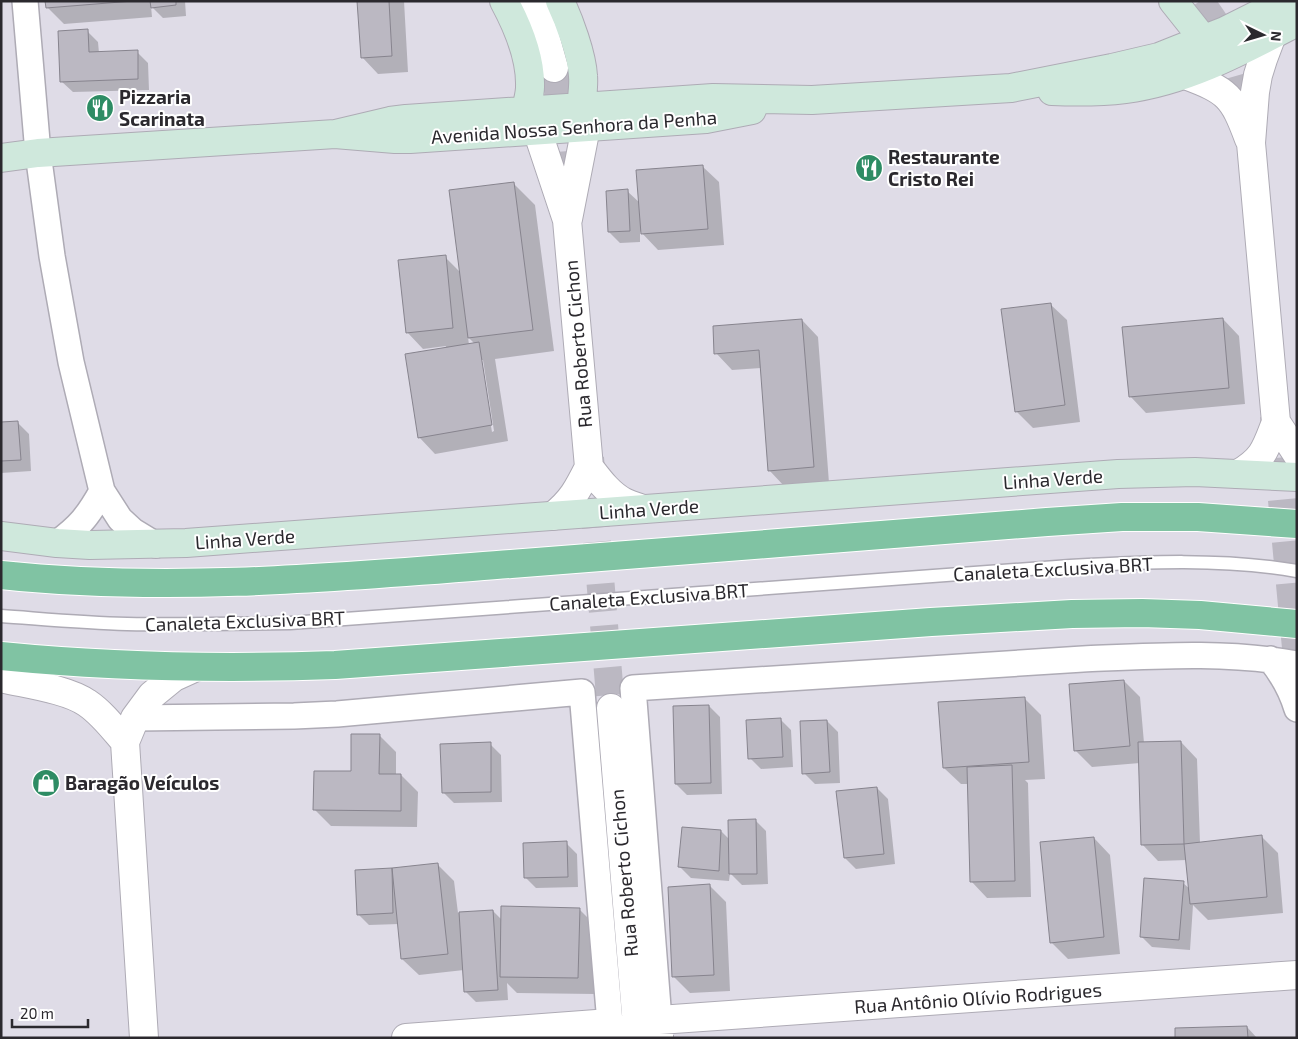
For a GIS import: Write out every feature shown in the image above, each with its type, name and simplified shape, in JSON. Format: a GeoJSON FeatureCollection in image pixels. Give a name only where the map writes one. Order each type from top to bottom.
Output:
{"type":"FeatureCollection","features":[{"type":"Feature","properties":{"kind":"highway"},"geometry":{"type":"LineString","coordinates":[[1,576],[73,582],[135,584],[300,580],[1122,517],[1198,517],[1297,524]]}},
{"type":"Feature","properties":{"kind":"highway"},"geometry":{"type":"LineString","coordinates":[[1,656],[94,664],[274,667],[335,665],[921,622],[1072,614],[1142,613],[1200,615],[1297,624]]}},
{"type":"Feature","properties":{"kind":"main road"},"geometry":{"type":"LineString","coordinates":[[504,1],[526,54],[529,72],[531,120]]}},
{"type":"Feature","properties":{"kind":"main road"},"geometry":{"type":"LineString","coordinates":[[560,1],[570,26],[582,67],[583,117]]}},
{"type":"Feature","properties":{"kind":"main road"},"geometry":{"type":"LineString","coordinates":[[1173,1],[1204,40]]}},
{"type":"Feature","properties":{"kind":"main road","name":"Avenida Nossa Senhora da Penha"},"geometry":{"type":"LineString","coordinates":[[1011,88],[1135,63],[1159,56],[1204,40],[1243,10],[1285,1]]}},
{"type":"Feature","properties":{"kind":"main road","name":"Avenida Nossa Senhora da Penha"},"geometry":{"type":"LineString","coordinates":[[1,158],[38,153],[335,134],[406,119],[531,120],[583,117],[713,98],[812,100],[1011,88],[1083,92],[1126,89],[1184,75],[1225,58],[1297,22]]}},
{"type":"Feature","properties":{"kind":"main road","name":"Linha Verde"},"geometry":{"type":"LineString","coordinates":[[1,536],[90,545],[156,545],[1109,475],[1171,473],[1297,477]]}},
{"type":"Feature","properties":{"kind":"street"},"geometry":{"type":"LineString","coordinates":[[25,1],[38,153],[59,302],[71,362],[102,491],[120,520],[133,531],[156,545]]}},
{"type":"Feature","properties":{"kind":"street"},"geometry":{"type":"LineString","coordinates":[[531,1],[545,36],[554,68]]}},
{"type":"Feature","properties":{"kind":"street"},"geometry":{"type":"LineString","coordinates":[[1238,474],[1252,466],[1260,456],[1268,444],[1276,422],[1251,143],[1258,75],[1262,59],[1272,35]]}},
{"type":"Feature","properties":{"kind":"street"},"geometry":{"type":"LineString","coordinates":[[1184,75],[1210,85],[1232,101],[1240,115],[1251,143]]}},
{"type":"Feature","properties":{"kind":"street","name":"Rua Roberto Cichon"},"geometry":{"type":"LineString","coordinates":[[583,117],[567,220],[589,467]]}},
{"type":"Feature","properties":{"kind":"street","name":"Rua Roberto Cichon"},"geometry":{"type":"LineString","coordinates":[[531,120],[567,220]]}},
{"type":"Feature","properties":{"kind":"street"},"geometry":{"type":"LineString","coordinates":[[1276,422],[1297,454]]}},
{"type":"Feature","properties":{"kind":"street"},"geometry":{"type":"LineString","coordinates":[[554,516],[574,496],[589,467],[600,482],[612,493],[624,502],[643,509]]}},
{"type":"Feature","properties":{"kind":"street"},"geometry":{"type":"LineString","coordinates":[[56,543],[75,529],[90,511],[102,491]]}},
{"type":"Feature","properties":{"kind":"street"},"geometry":{"type":"LineString","coordinates":[[659,1029],[633,688],[1083,659],[1213,656],[1270,659],[1297,664]]}},
{"type":"Feature","properties":{"kind":"street"},"geometry":{"type":"LineString","coordinates":[[1270,659],[1288,683],[1297,708]]}},
{"type":"Feature","properties":{"kind":"street"},"geometry":{"type":"LineString","coordinates":[[144,1038],[130,730],[152,695],[174,677],[196,667]]}},
{"type":"Feature","properties":{"kind":"street"},"geometry":{"type":"LineString","coordinates":[[1,678],[67,694],[86,702],[102,716],[130,730],[294,716],[329,715],[582,692],[611,1031],[406,1038]]}},
{"type":"Feature","properties":{"kind":"street","name":"Rua Roberto Cichon"},"geometry":{"type":"LineString","coordinates":[[611,708],[638,1038]]}},
{"type":"Feature","properties":{"kind":"street","name":"Rua Antônio Olívio Rodrigues"},"geometry":{"type":"LineString","coordinates":[[659,1029],[1297,975]]}},
{"type":"Feature","properties":{"kind":"lane","name":"Canaleta Exclusiva BRT"},"geometry":{"type":"LineString","coordinates":[[1,616],[126,624],[290,623],[1070,566],[1149,562],[1203,562],[1254,565],[1297,571]]}},
{"type":"Feature","properties":{"kind":"building"},"geometry":{"type":"Polygon","coordinates":[[[45,1],[133,1],[46,8],[45,1]]]}},
{"type":"Feature","properties":{"kind":"building"},"geometry":{"type":"Polygon","coordinates":[[[150,1],[176,1],[176,5],[151,8],[150,1]]]}},
{"type":"Feature","properties":{"kind":"building"},"geometry":{"type":"Polygon","coordinates":[[[357,1],[389,1],[392,56],[361,58],[357,1]]]}},
{"type":"Feature","properties":{"kind":"building"},"geometry":{"type":"Polygon","coordinates":[[[88,29],[89,52],[138,50],[138,79],[60,82],[58,31],[88,29]]]}},
{"type":"Feature","properties":{"kind":"building"},"geometry":{"type":"Polygon","coordinates":[[[703,165],[708,229],[641,234],[636,170],[703,165]]]}},
{"type":"Feature","properties":{"kind":"building"},"geometry":{"type":"Polygon","coordinates":[[[514,182],[533,330],[468,338],[449,190],[514,182]]]}},
{"type":"Feature","properties":{"kind":"building"},"geometry":{"type":"Polygon","coordinates":[[[628,189],[630,231],[608,232],[606,191],[628,189]]]}},
{"type":"Feature","properties":{"kind":"building"},"geometry":{"type":"Polygon","coordinates":[[[446,255],[453,328],[406,333],[398,260],[446,255]]]}},
{"type":"Feature","properties":{"kind":"building"},"geometry":{"type":"Polygon","coordinates":[[[1051,303],[1065,405],[1015,412],[1001,309],[1051,303]]]}},
{"type":"Feature","properties":{"kind":"building"},"geometry":{"type":"Polygon","coordinates":[[[1223,318],[1229,388],[1129,397],[1122,327],[1223,318]]]}},
{"type":"Feature","properties":{"kind":"building"},"geometry":{"type":"Polygon","coordinates":[[[802,319],[814,467],[768,471],[759,350],[714,354],[713,326],[802,319]]]}},
{"type":"Feature","properties":{"kind":"building"},"geometry":{"type":"Polygon","coordinates":[[[479,342],[492,425],[418,438],[405,354],[479,342]]]}},
{"type":"Feature","properties":{"kind":"building"},"geometry":{"type":"Polygon","coordinates":[[[18,421],[21,460],[1,461],[1,422],[18,421]]]}},
{"type":"Feature","properties":{"kind":"building"},"geometry":{"type":"Polygon","coordinates":[[[1124,680],[1130,746],[1074,751],[1069,684],[1124,680]]]}},
{"type":"Feature","properties":{"kind":"building"},"geometry":{"type":"Polygon","coordinates":[[[1025,697],[1029,762],[943,768],[938,702],[1025,697]]]}},
{"type":"Feature","properties":{"kind":"building"},"geometry":{"type":"Polygon","coordinates":[[[709,705],[711,783],[675,784],[673,706],[709,705]]]}},
{"type":"Feature","properties":{"kind":"building"},"geometry":{"type":"Polygon","coordinates":[[[781,718],[783,757],[748,759],[746,720],[781,718]]]}},
{"type":"Feature","properties":{"kind":"building"},"geometry":{"type":"Polygon","coordinates":[[[827,720],[830,772],[802,774],[800,721],[827,720]]]}},
{"type":"Feature","properties":{"kind":"building"},"geometry":{"type":"Polygon","coordinates":[[[351,734],[380,734],[379,774],[401,774],[401,811],[313,810],[314,771],[351,771],[351,734]]]}},
{"type":"Feature","properties":{"kind":"building"},"geometry":{"type":"Polygon","coordinates":[[[1181,741],[1184,844],[1141,845],[1138,742],[1181,741]]]}},
{"type":"Feature","properties":{"kind":"building"},"geometry":{"type":"Polygon","coordinates":[[[491,742],[491,792],[442,793],[440,744],[491,742]]]}},
{"type":"Feature","properties":{"kind":"building"},"geometry":{"type":"Polygon","coordinates":[[[1012,765],[1015,881],[970,882],[967,767],[1012,765]]]}},
{"type":"Feature","properties":{"kind":"building"},"geometry":{"type":"Polygon","coordinates":[[[877,787],[884,854],[844,858],[836,791],[877,787]]]}},
{"type":"Feature","properties":{"kind":"building"},"geometry":{"type":"Polygon","coordinates":[[[756,819],[757,874],[729,874],[728,820],[756,819]]]}},
{"type":"Feature","properties":{"kind":"building"},"geometry":{"type":"Polygon","coordinates":[[[682,827],[721,830],[719,871],[678,867],[682,827]]]}},
{"type":"Feature","properties":{"kind":"building"},"geometry":{"type":"Polygon","coordinates":[[[1262,835],[1267,897],[1190,904],[1184,844],[1262,835]]]}},
{"type":"Feature","properties":{"kind":"building"},"geometry":{"type":"Polygon","coordinates":[[[1094,837],[1104,937],[1050,943],[1040,842],[1094,837]]]}},
{"type":"Feature","properties":{"kind":"building"},"geometry":{"type":"Polygon","coordinates":[[[567,841],[568,877],[524,878],[523,843],[567,841]]]}},
{"type":"Feature","properties":{"kind":"building"},"geometry":{"type":"Polygon","coordinates":[[[438,863],[448,954],[401,959],[392,868],[438,863]]]}},
{"type":"Feature","properties":{"kind":"building"},"geometry":{"type":"Polygon","coordinates":[[[392,868],[393,913],[357,915],[355,870],[392,868]]]}},
{"type":"Feature","properties":{"kind":"building"},"geometry":{"type":"Polygon","coordinates":[[[1144,878],[1184,881],[1179,940],[1140,937],[1144,878]]]}},
{"type":"Feature","properties":{"kind":"building"},"geometry":{"type":"Polygon","coordinates":[[[710,884],[714,975],[672,977],[668,887],[710,884]]]}},
{"type":"Feature","properties":{"kind":"building"},"geometry":{"type":"Polygon","coordinates":[[[501,906],[580,908],[578,978],[500,977],[501,906]]]}},
{"type":"Feature","properties":{"kind":"building"},"geometry":{"type":"Polygon","coordinates":[[[493,910],[498,990],[464,992],[459,912],[493,910]]]}},
{"type":"Feature","properties":{"kind":"building"},"geometry":{"type":"Polygon","coordinates":[[[1247,1026],[1248,1038],[1175,1038],[1175,1028],[1247,1026]]]}},
{"type":"Feature","properties":{"kind":"tunnel"},"geometry":{"type":"LineString","coordinates":[[1200,1],[1214,21],[1230,51],[1243,96],[1248,129]]}},
{"type":"Feature","properties":{"kind":"tunnel"},"geometry":{"type":"LineString","coordinates":[[554,68],[559,95],[568,201]]}},
{"type":"Feature","properties":{"kind":"tunnel"},"geometry":{"type":"LineString","coordinates":[[1274,416],[1297,658]]}},
{"type":"Feature","properties":{"kind":"tunnel"},"geometry":{"type":"LineString","coordinates":[[590,458],[611,708]]}},
{"type":"Feature","properties":{"kind":"place","name":"Pizzaria Scarinata"},"geometry":{"type":"Point","coordinates":[100,108]}},
{"type":"Feature","properties":{"kind":"place","name":"Restaurante Cristo Rei"},"geometry":{"type":"Point","coordinates":[869,168]}},
{"type":"Feature","properties":{"kind":"place","name":"Baragão Veículos"},"geometry":{"type":"Point","coordinates":[46,783]}}]}
